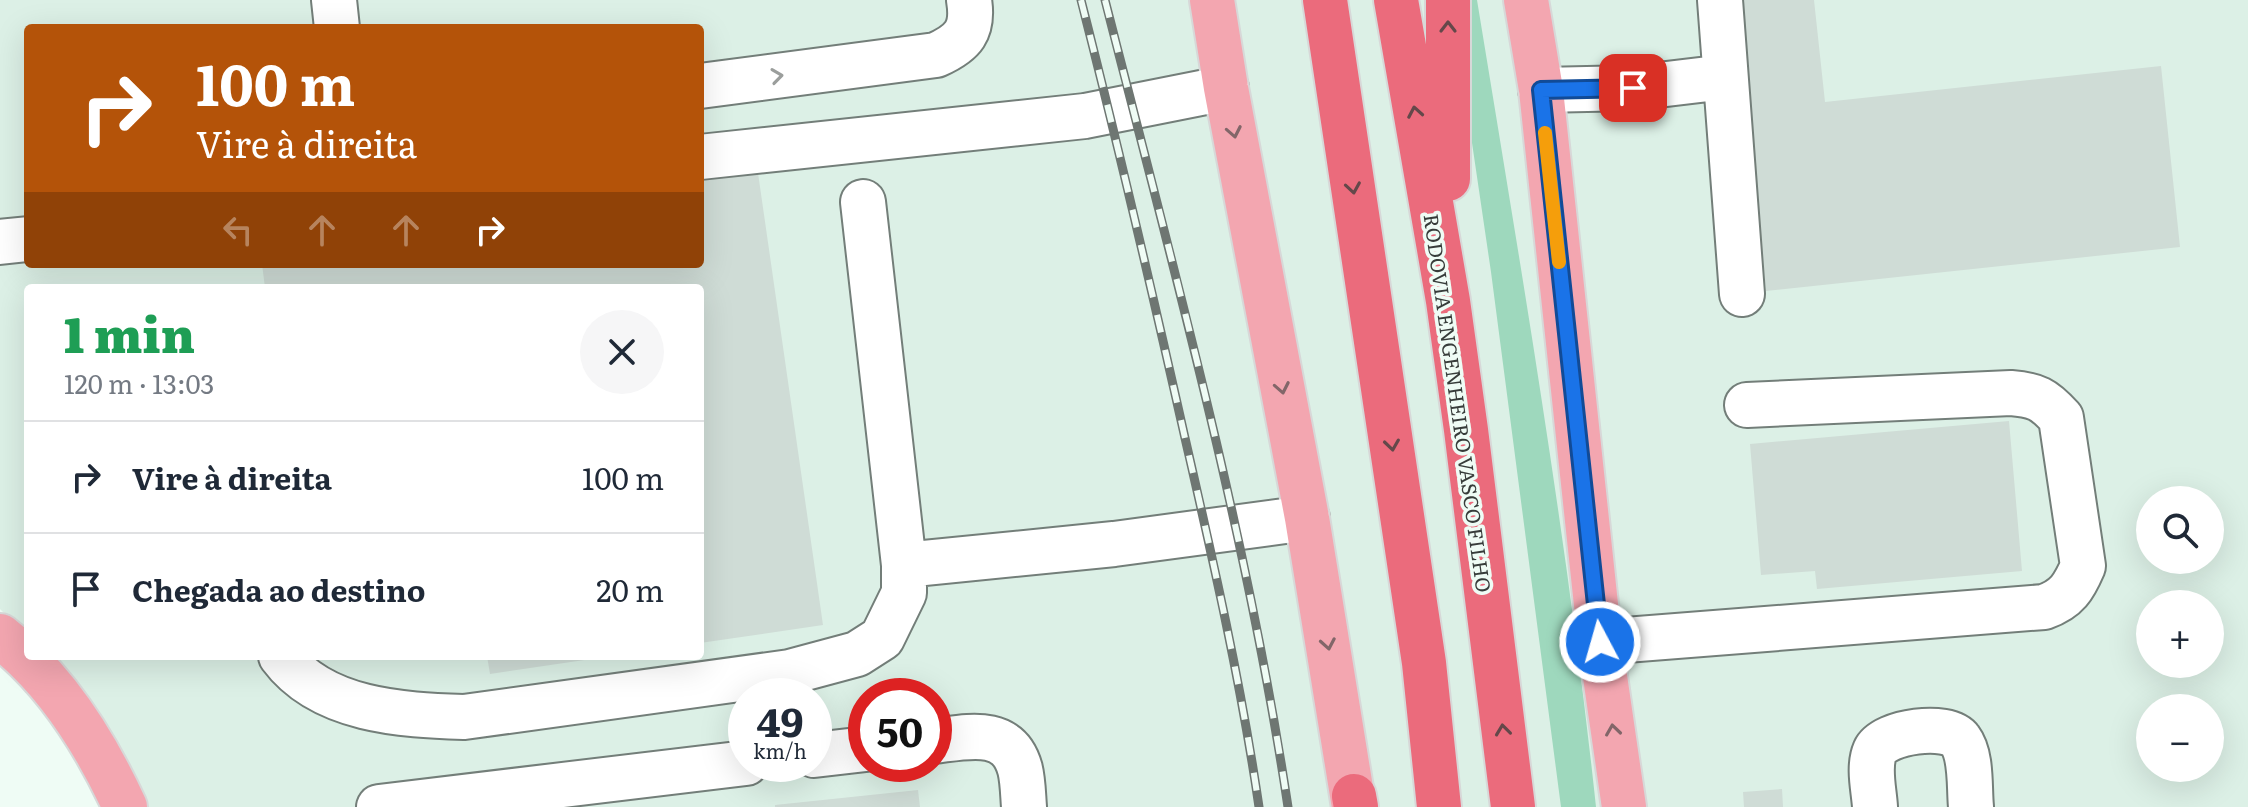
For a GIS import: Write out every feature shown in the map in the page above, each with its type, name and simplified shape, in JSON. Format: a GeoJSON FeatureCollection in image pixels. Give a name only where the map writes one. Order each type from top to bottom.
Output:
{"type":"FeatureCollection","features":[{"type":"Feature","properties":{"kind":"highway"},"geometry":{"type":"LineString","coordinates":[[1325,0],[1424,663],[1439,807]]}},
{"type":"Feature","properties":{"kind":"highway","name":"RODOVIA ENGENHEIRO VASCO FILHO"},"geometry":{"type":"LineString","coordinates":[[1396,0],[1448,301],[1513,807]]}},
{"type":"Feature","properties":{"kind":"highway"},"geometry":{"type":"LineString","coordinates":[[1448,0],[1448,301]]}},
{"type":"Feature","properties":{"kind":"main road"},"geometry":{"type":"LineString","coordinates":[[1212,0],[1307,518],[1355,803]]}},
{"type":"Feature","properties":{"kind":"main road"},"geometry":{"type":"LineString","coordinates":[[1526,0],[1541,90],[1600,642],[1624,807]]}},
{"type":"Feature","properties":{"kind":"main road"},"geometry":{"type":"LineString","coordinates":[[0,636],[24,657]]}},
{"type":"Feature","properties":{"kind":"main road"},"geometry":{"type":"LineString","coordinates":[[26,660],[81,727],[108,769],[125,807]]}},
{"type":"Feature","properties":{"kind":"lane"},"geometry":{"type":"LineString","coordinates":[[334,0],[337,24]]}},
{"type":"Feature","properties":{"kind":"lane"},"geometry":{"type":"LineString","coordinates":[[704,85],[936,55],[957,45],[968,30],[969,0]]}},
{"type":"Feature","properties":{"kind":"lane"},"geometry":{"type":"LineString","coordinates":[[1720,0],[1742,294]]}},
{"type":"Feature","properties":{"kind":"lane"},"geometry":{"type":"LineString","coordinates":[[1541,90],[1633,88],[1725,77]]}},
{"type":"Feature","properties":{"kind":"lane"},"geometry":{"type":"LineString","coordinates":[[704,157],[1085,116],[1226,88]]}},
{"type":"Feature","properties":{"kind":"lane"},"geometry":{"type":"LineString","coordinates":[[286,660],[323,693],[364,706],[411,715],[464,717],[790,672],[857,654],[882,638],[904,593],[904,565],[863,202]]}},
{"type":"Feature","properties":{"kind":"lane"},"geometry":{"type":"LineString","coordinates":[[0,242],[24,239]]}},
{"type":"Feature","properties":{"kind":"lane"},"geometry":{"type":"LineString","coordinates":[[1600,642],[2044,607],[2060,602],[2074,589],[2083,566],[2061,418],[2049,404],[2033,395],[2011,393],[1747,405]]}},
{"type":"Feature","properties":{"kind":"lane"},"geometry":{"type":"LineString","coordinates":[[904,565],[1114,544],[1307,518]]}},
{"type":"Feature","properties":{"kind":"lane"},"geometry":{"type":"LineString","coordinates":[[1875,807],[1872,762],[1881,743],[1893,735],[1947,730],[1966,750],[1971,807]]}},
{"type":"Feature","properties":{"kind":"lane"},"geometry":{"type":"LineString","coordinates":[[952,739],[982,735],[998,740],[1010,751],[1020,768],[1024,807]]}},
{"type":"Feature","properties":{"kind":"lane"},"geometry":{"type":"LineString","coordinates":[[379,807],[728,765]]}},
{"type":"Feature","properties":{"kind":"shaded area"},"geometry":{"type":"Polygon","coordinates":[[[0,0],[2248,0],[2248,807],[145,807],[50,660],[704,660],[704,284],[24,284],[24,633],[0,609],[0,0]]]}},
{"type":"Feature","properties":{"kind":"green space"},"geometry":{"type":"Polygon","coordinates":[[[1451,0],[1477,0],[1557,503],[1596,807],[1561,807],[1491,272],[1451,0]]]}},
{"type":"Feature","properties":{"kind":"building"},"geometry":{"type":"Polygon","coordinates":[[[1737,0],[1814,0],[1825,102],[2161,66],[2180,247],[1766,291],[1737,0]]]}},
{"type":"Feature","properties":{"kind":"building"},"geometry":{"type":"Polygon","coordinates":[[[757,166],[823,625],[704,642],[704,284],[264,284],[262,268],[704,268],[704,174],[757,166]]]}},
{"type":"Feature","properties":{"kind":"building"},"geometry":{"type":"Polygon","coordinates":[[[2009,421],[2022,571],[1817,589],[1815,571],[1761,575],[1750,444],[2009,421]]]}},
{"type":"Feature","properties":{"kind":"building"},"geometry":{"type":"Polygon","coordinates":[[[488,660],[584,660],[490,674],[488,660]]]}},
{"type":"Feature","properties":{"kind":"building"},"geometry":{"type":"Polygon","coordinates":[[[1782,789],[1783,807],[1744,807],[1743,792],[1782,789]]]}},
{"type":"Feature","properties":{"kind":"building"},"geometry":{"type":"Polygon","coordinates":[[[918,790],[920,807],[775,807],[775,805],[918,790]]]}},
{"type":"Feature","properties":{"kind":"railway"},"geometry":{"type":"LineString","coordinates":[[1081,0],[1206,530],[1235,668],[1259,807]]}},
{"type":"Feature","properties":{"kind":"railway"},"geometry":{"type":"LineString","coordinates":[[1105,0],[1230,502],[1252,603],[1288,807]]}},
{"type":"Feature","properties":{"kind":"slow traffic"},"geometry":{"type":"LineString","coordinates":[[1545,133],[1559,262]]}},
{"type":"Feature","properties":{"kind":"route"},"geometry":{"type":"LineString","coordinates":[[1600,642],[1541,90],[1633,88]]}}]}
